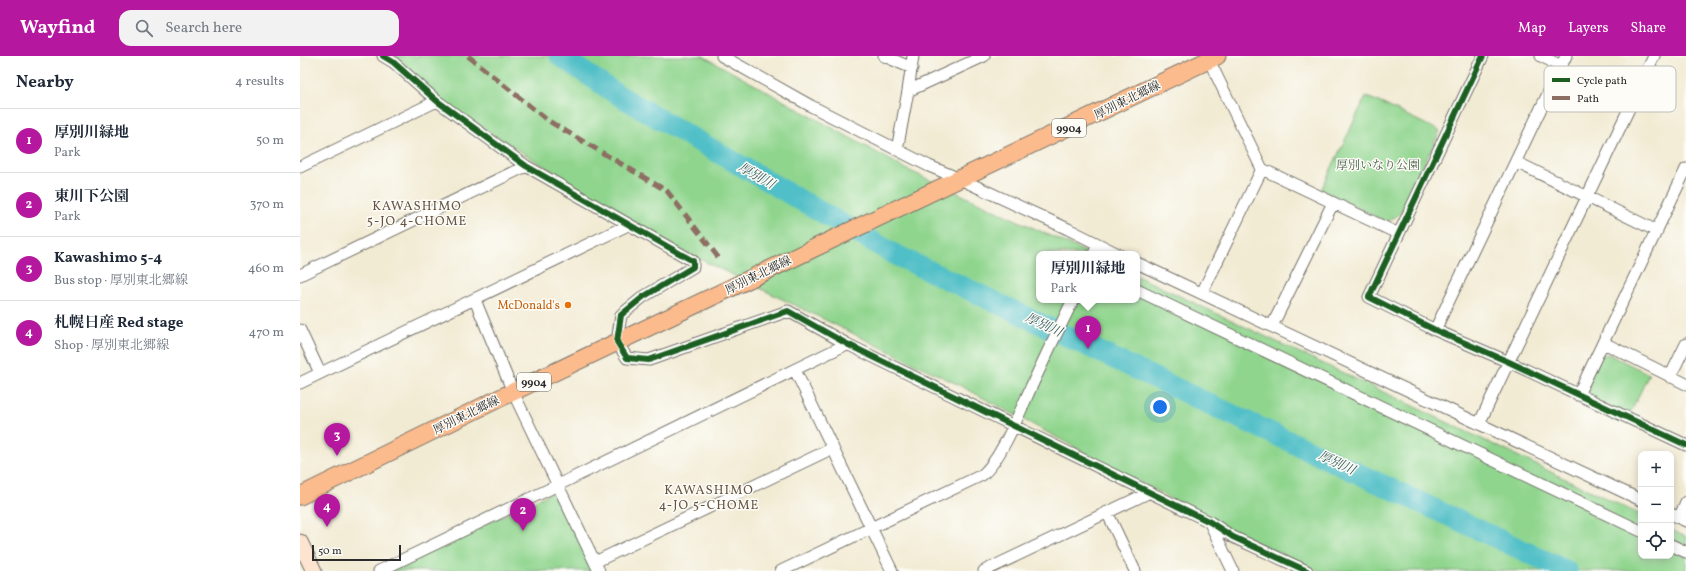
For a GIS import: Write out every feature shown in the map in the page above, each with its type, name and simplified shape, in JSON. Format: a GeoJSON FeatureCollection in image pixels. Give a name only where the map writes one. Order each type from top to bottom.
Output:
{"type":"FeatureCollection","features":[{"type":"Feature","properties":{"kind":"main road","name":"厚別東北郷線"},"geometry":{"type":"LineString","coordinates":[[300,496],[513,392],[960,179],[1211,57]]}},
{"type":"Feature","properties":{"kind":"street"},"geometry":{"type":"LineString","coordinates":[[383,56],[393,62],[437,101],[526,166],[693,261],[693,267],[643,297],[621,315],[617,342],[627,358],[649,360],[788,311],[846,344],[1210,522],[1233,537],[1307,571]]}},
{"type":"Feature","properties":{"kind":"street"},"geometry":{"type":"LineString","coordinates":[[722,56],[738,60],[811,106],[928,166],[960,179],[1068,229],[1096,249]]}},
{"type":"Feature","properties":{"kind":"street"},"geometry":{"type":"LineString","coordinates":[[884,56],[912,68]]}},
{"type":"Feature","properties":{"kind":"street"},"geometry":{"type":"LineString","coordinates":[[897,150],[913,56]]}},
{"type":"Feature","properties":{"kind":"street"},"geometry":{"type":"LineString","coordinates":[[908,91],[984,56]]}},
{"type":"Feature","properties":{"kind":"street"},"geometry":{"type":"LineString","coordinates":[[1483,56],[1369,297],[1435,330],[1508,362],[1686,445]]}},
{"type":"Feature","properties":{"kind":"street"},"geometry":{"type":"LineString","coordinates":[[1541,56],[1564,61]]}},
{"type":"Feature","properties":{"kind":"street"},"geometry":{"type":"LineString","coordinates":[[1649,66],[1654,56]]}},
{"type":"Feature","properties":{"kind":"street"},"geometry":{"type":"LineString","coordinates":[[1211,57],[1262,169],[1399,234]]}},
{"type":"Feature","properties":{"kind":"street"},"geometry":{"type":"LineString","coordinates":[[300,167],[437,101]]}},
{"type":"Feature","properties":{"kind":"street"},"geometry":{"type":"LineString","coordinates":[[1435,330],[1544,103]]}},
{"type":"Feature","properties":{"kind":"street"},"geometry":{"type":"LineString","coordinates":[[1479,424],[1627,112]]}},
{"type":"Feature","properties":{"kind":"street"},"geometry":{"type":"LineString","coordinates":[[1516,162],[1657,231]]}},
{"type":"Feature","properties":{"kind":"street"},"geometry":{"type":"LineString","coordinates":[[300,275],[526,166]]}},
{"type":"Feature","properties":{"kind":"street"},"geometry":{"type":"LineString","coordinates":[[1202,293],[1262,169]]}},
{"type":"Feature","properties":{"kind":"street"},"geometry":{"type":"LineString","coordinates":[[1578,395],[1686,169]]}},
{"type":"Feature","properties":{"kind":"street"},"geometry":{"type":"LineString","coordinates":[[1272,326],[1333,203]]}},
{"type":"Feature","properties":{"kind":"street"},"geometry":{"type":"LineString","coordinates":[[300,383],[628,225]]}},
{"type":"Feature","properties":{"kind":"street"},"geometry":{"type":"LineString","coordinates":[[1140,264],[1638,499]]}},
{"type":"Feature","properties":{"kind":"street"},"geometry":{"type":"LineString","coordinates":[[1140,291],[1638,530]]}},
{"type":"Feature","properties":{"kind":"street"},"geometry":{"type":"LineString","coordinates":[[475,300],[513,392],[597,567],[833,448]]}},
{"type":"Feature","properties":{"kind":"street"},"geometry":{"type":"LineString","coordinates":[[781,571],[982,475],[992,465],[1013,426],[1072,303]]}},
{"type":"Feature","properties":{"kind":"street"},"geometry":{"type":"LineString","coordinates":[[300,330],[320,374]]}},
{"type":"Feature","properties":{"kind":"street"},"geometry":{"type":"LineString","coordinates":[[1604,343],[1686,384]]}},
{"type":"Feature","properties":{"kind":"street"},"geometry":{"type":"LineString","coordinates":[[378,571],[558,486],[846,344]]}},
{"type":"Feature","properties":{"kind":"street"},"geometry":{"type":"LineString","coordinates":[[1670,377],[1686,344]]}},
{"type":"Feature","properties":{"kind":"street"},"geometry":{"type":"LineString","coordinates":[[795,370],[892,571]]}},
{"type":"Feature","properties":{"kind":"street"},"geometry":{"type":"LineString","coordinates":[[987,570],[1148,492]]}},
{"type":"Feature","properties":{"kind":"street"},"geometry":{"type":"LineString","coordinates":[[1679,518],[1686,502]]}},
{"type":"Feature","properties":{"kind":"street"},"geometry":{"type":"LineString","coordinates":[[1107,512],[1135,571]]}},
{"type":"Feature","properties":{"kind":"street"},"geometry":{"type":"LineString","coordinates":[[1210,522],[1233,571]]}},
{"type":"Feature","properties":{"kind":"street"},"geometry":{"type":"LineString","coordinates":[[300,542],[314,571]]}},
{"type":"Feature","properties":{"kind":"street"},"geometry":{"type":"LineString","coordinates":[[1674,546],[1686,552]]}},
{"type":"Feature","properties":{"kind":"green space"},"geometry":{"type":"Polygon","coordinates":[[[390,56],[703,56],[908,170],[1084,251],[1036,251],[1036,303],[1140,303],[1140,277],[1638,514],[1638,559],[1674,559],[1674,531],[1686,537],[1686,571],[1319,571],[1223,527],[963,387],[677,248],[450,108],[390,56]]]}},
{"type":"Feature","properties":{"kind":"green space","name":"厚別いなり公園"},"geometry":{"type":"Polygon","coordinates":[[[1366,96],[1440,131],[1400,214],[1387,222],[1321,190],[1366,96]]]}},
{"type":"Feature","properties":{"kind":"green space"},"geometry":{"type":"Polygon","coordinates":[[[1608,354],[1649,374],[1629,416],[1587,396],[1585,390],[1601,356],[1608,354]]]}},
{"type":"Feature","properties":{"kind":"green space"},"geometry":{"type":"Polygon","coordinates":[[[555,491],[594,571],[386,571],[555,491]]]}},
{"type":"Feature","properties":{"kind":"waterway","name":"厚別川"},"geometry":{"type":"LineString","coordinates":[[560,56],[618,95],[894,254],[1205,402],[1567,571]]}},
{"type":"Feature","properties":{"kind":"marked path"},"geometry":{"type":"LineString","coordinates":[[468,56],[547,120],[667,191],[721,261]]}},
{"type":"Feature","properties":{"kind":"cycle path"},"geometry":{"type":"LineString","coordinates":[[383,56],[393,62],[437,101],[526,166],[693,261],[693,267],[643,297],[621,315],[617,342],[627,358],[649,360],[788,311],[847,344],[1210,522],[1233,537],[1307,571]]}},
{"type":"Feature","properties":{"kind":"cycle path"},"geometry":{"type":"LineString","coordinates":[[1483,56],[1369,297],[1435,330],[1509,362],[1686,445]]}},
{"type":"Feature","properties":{"kind":"place","name":"McDonald's"},"geometry":{"type":"Point","coordinates":[568,305]}},
{"type":"Feature","properties":{"kind":"place","name":"厚別川緑地"},"geometry":{"type":"Point","coordinates":[1088,349]}},
{"type":"Feature","properties":{"kind":"place","name":"Kawashimo 5-4"},"geometry":{"type":"Point","coordinates":[337,456]}},
{"type":"Feature","properties":{"kind":"place","name":"札幌日産 Red stage"},"geometry":{"type":"Point","coordinates":[327,527]}},
{"type":"Feature","properties":{"kind":"place","name":"東川下公園"},"geometry":{"type":"Point","coordinates":[523,531]}},
{"type":"Feature","properties":{"kind":"district","name":"KAWASHIMO 5-JO 4-CHOME"},"geometry":{"type":"Point","coordinates":[417,212]}},
{"type":"Feature","properties":{"kind":"district","name":"KAWASHIMO 4-JO 5-CHOME"},"geometry":{"type":"Point","coordinates":[709,496]}}]}
